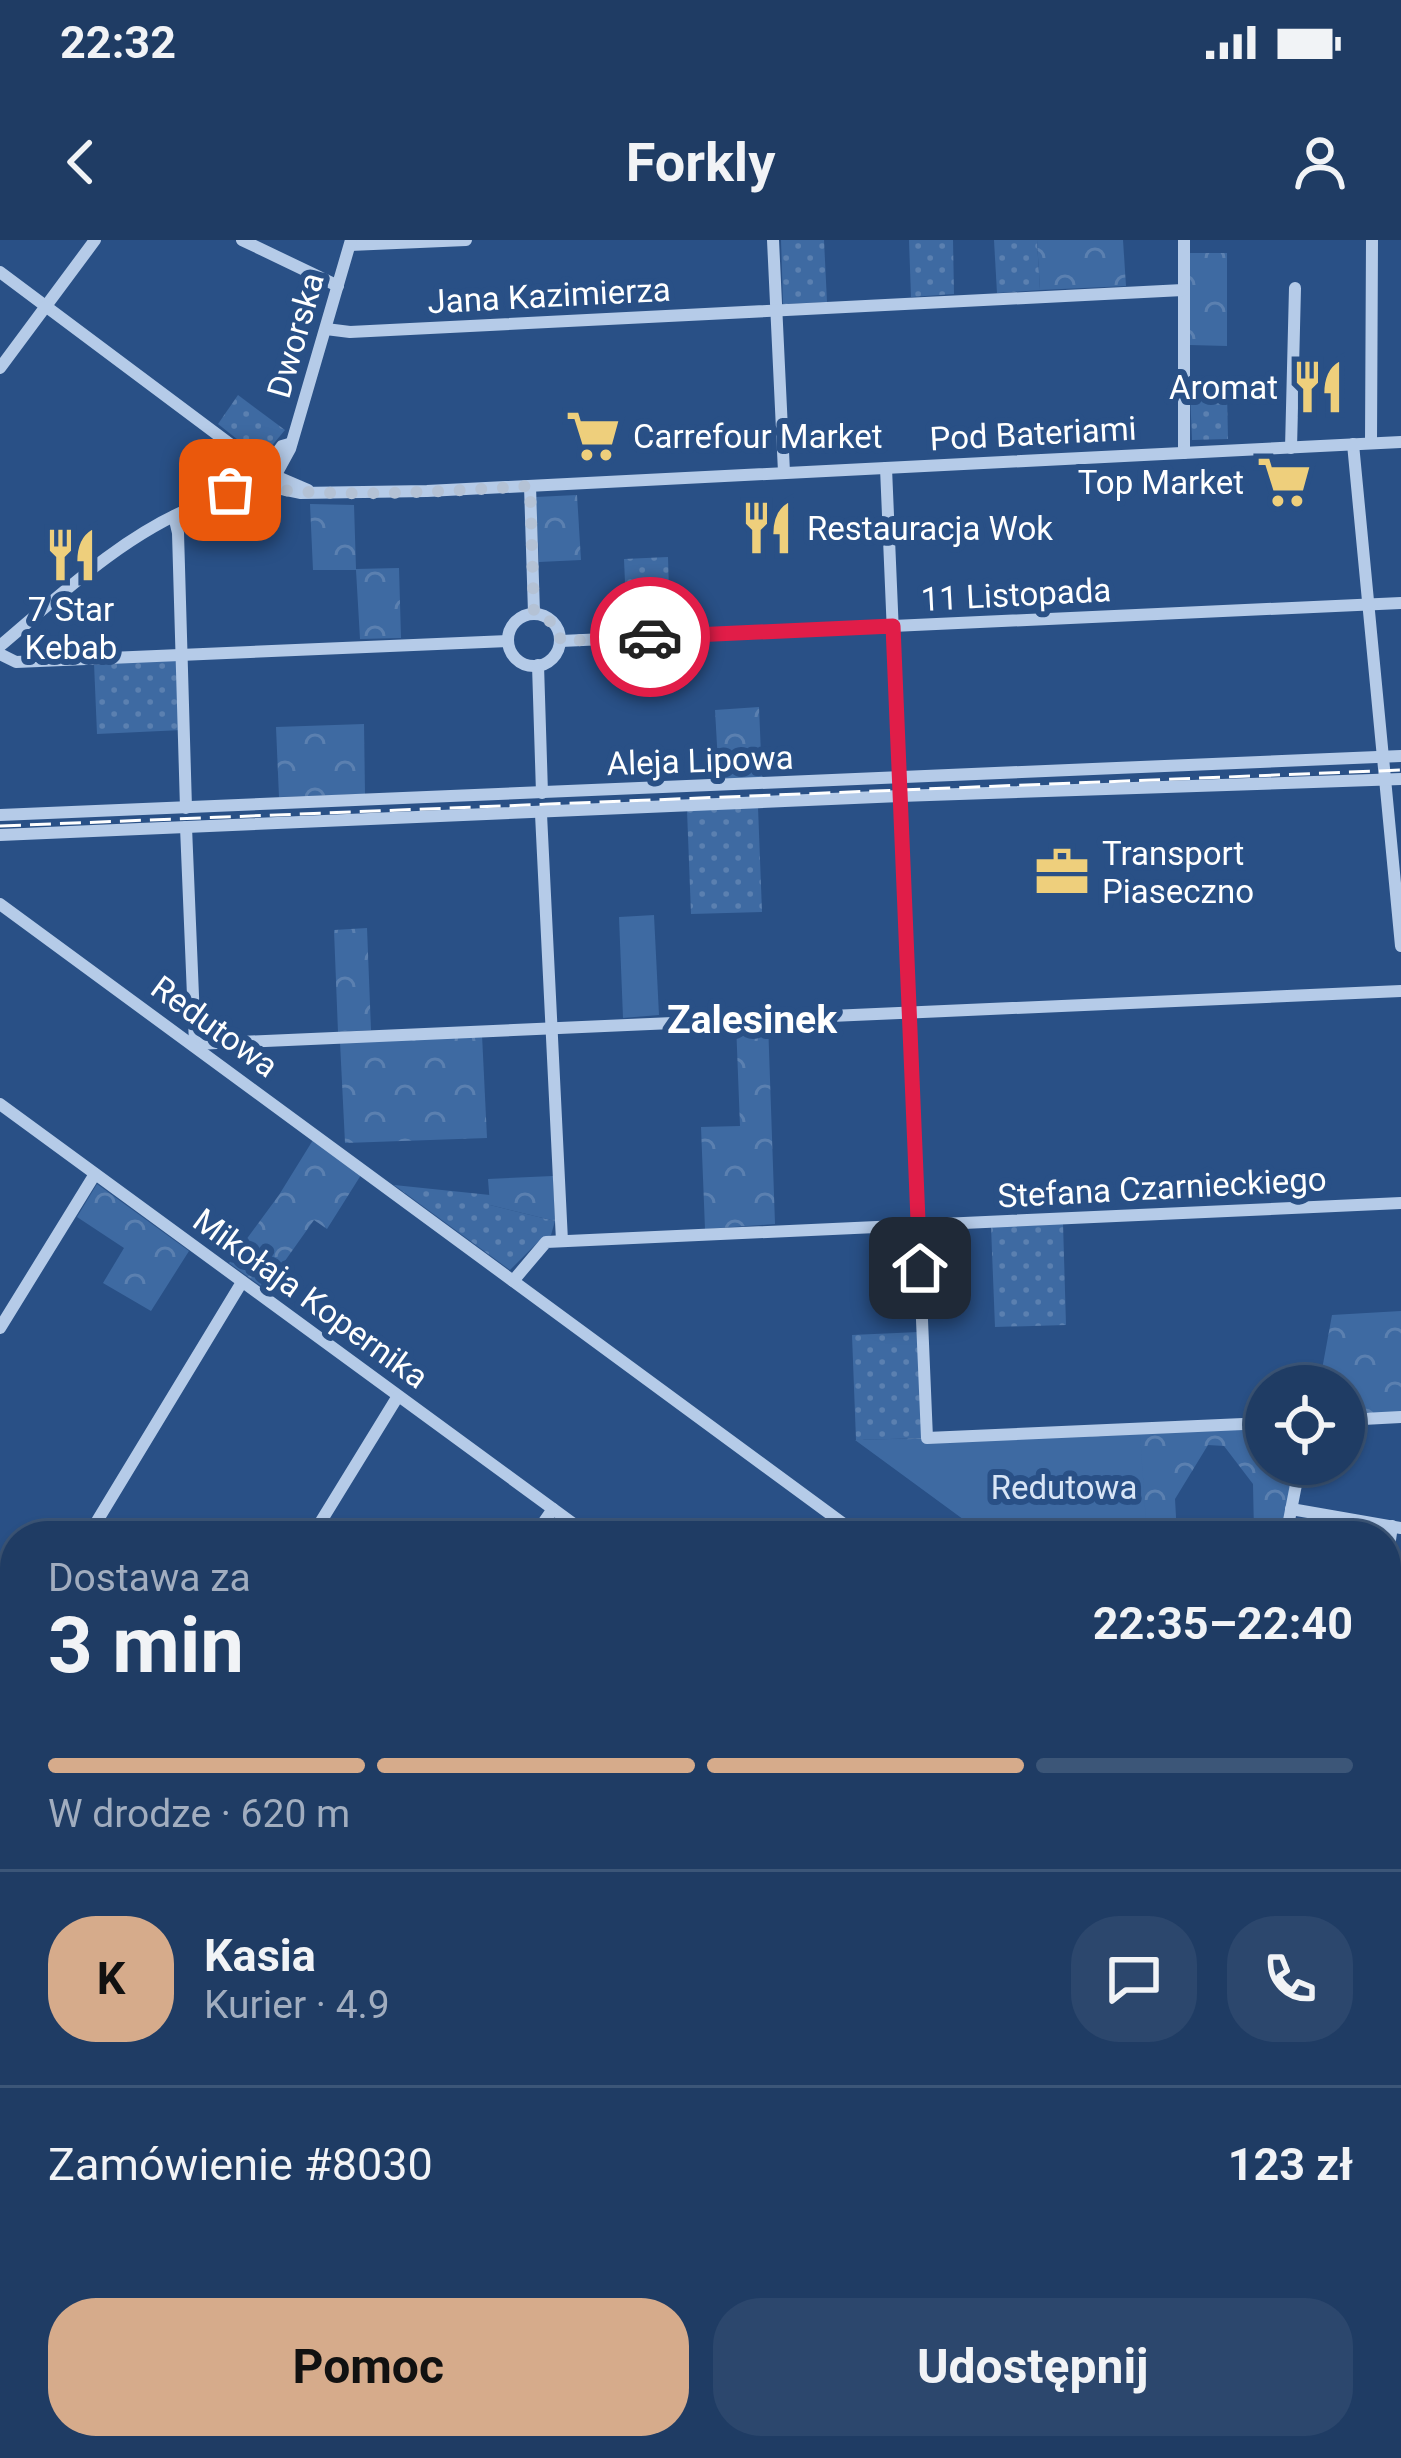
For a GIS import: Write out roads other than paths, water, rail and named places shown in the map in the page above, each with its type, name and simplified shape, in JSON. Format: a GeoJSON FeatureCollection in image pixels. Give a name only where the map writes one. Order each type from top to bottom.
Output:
{"type":"FeatureCollection","features":[{"type":"Feature","properties":{"kind":"street"},"geometry":{"type":"LineString","coordinates":[[0,368],[95,240]]}},
{"type":"Feature","properties":{"kind":"street"},"geometry":{"type":"LineString","coordinates":[[242,240],[338,286]]}},
{"type":"Feature","properties":{"kind":"street"},"geometry":{"type":"LineString","coordinates":[[351,242],[466,240]]}},
{"type":"Feature","properties":{"kind":"street"},"geometry":{"type":"LineString","coordinates":[[773,240],[784,472]]}},
{"type":"Feature","properties":{"kind":"street"},"geometry":{"type":"LineString","coordinates":[[1184,240],[1184,453]]}},
{"type":"Feature","properties":{"kind":"street"},"geometry":{"type":"LineString","coordinates":[[1371,443],[1372,240]]}},
{"type":"Feature","properties":{"kind":"street","name":"Dworska"},"geometry":{"type":"LineString","coordinates":[[267,476],[290,452],[351,242]]}},
{"type":"Feature","properties":{"kind":"street","name":"Pod Bateriami"},"geometry":{"type":"LineString","coordinates":[[0,272],[267,476],[308,490],[355,494],[1401,442]]}},
{"type":"Feature","properties":{"kind":"street"},"geometry":{"type":"LineString","coordinates":[[1291,448],[1295,289]]}},
{"type":"Feature","properties":{"kind":"street","name":"Jana Kazimierza"},"geometry":{"type":"LineString","coordinates":[[326,329],[350,332],[1184,290]]}},
{"type":"Feature","properties":{"kind":"street"},"geometry":{"type":"LineString","coordinates":[[1353,444],[1401,946]]}},
{"type":"Feature","properties":{"kind":"street"},"geometry":{"type":"LineString","coordinates":[[886,468],[927,1438],[1245,1425]]}},
{"type":"Feature","properties":{"kind":"street"},"geometry":{"type":"LineString","coordinates":[[267,476],[174,516],[136,538],[0,650],[16,662],[508,641]]}},
{"type":"Feature","properties":{"kind":"street"},"geometry":{"type":"LineString","coordinates":[[530,486],[534,614]]}},
{"type":"Feature","properties":{"kind":"street"},"geometry":{"type":"LineString","coordinates":[[174,516],[186,808]]}},
{"type":"Feature","properties":{"kind":"street","name":"11 Listopada"},"geometry":{"type":"LineString","coordinates":[[561,641],[1401,603]]}},
{"type":"Feature","properties":{"kind":"street"},"geometry":{"type":"LineString","coordinates":[[534,614],[556,624],[561,641],[549,661],[538,665],[518,660],[508,641],[514,623],[534,614]]}},
{"type":"Feature","properties":{"kind":"street"},"geometry":{"type":"LineString","coordinates":[[538,665],[542,794]]}},
{"type":"Feature","properties":{"kind":"street","name":"Aleja Lipowa"},"geometry":{"type":"LineString","coordinates":[[0,815],[1401,756]]}},
{"type":"Feature","properties":{"kind":"street","name":"Aleja Lipowa"},"geometry":{"type":"LineString","coordinates":[[0,835],[1401,778]]}},
{"type":"Feature","properties":{"kind":"street"},"geometry":{"type":"LineString","coordinates":[[513,1281],[541,1245],[562,1241],[541,814]]}},
{"type":"Feature","properties":{"kind":"street"},"geometry":{"type":"LineString","coordinates":[[186,827],[195,1044],[1401,991]]}},
{"type":"Feature","properties":{"kind":"street","name":"Redutowa"},"geometry":{"type":"LineString","coordinates":[[0,904],[840,1521]]}},
{"type":"Feature","properties":{"kind":"street","name":"Mikołaja Kopernika"},"geometry":{"type":"LineString","coordinates":[[0,1104],[569,1521]]}},
{"type":"Feature","properties":{"kind":"street"},"geometry":{"type":"LineString","coordinates":[[0,1328],[94,1174]]}},
{"type":"Feature","properties":{"kind":"street","name":"Stefana Czarnieckiego"},"geometry":{"type":"LineString","coordinates":[[562,1241],[1401,1203]]}},
{"type":"Feature","properties":{"kind":"street"},"geometry":{"type":"LineString","coordinates":[[97,1521],[242,1282]]}},
{"type":"Feature","properties":{"kind":"street"},"geometry":{"type":"LineString","coordinates":[[321,1521],[398,1396]]}},
{"type":"Feature","properties":{"kind":"street"},"geometry":{"type":"LineString","coordinates":[[1365,1419],[1401,1418]]}},
{"type":"Feature","properties":{"kind":"street"},"geometry":{"type":"LineString","coordinates":[[1289,1521],[1296,1485]]}},
{"type":"Feature","properties":{"kind":"street"},"geometry":{"type":"LineString","coordinates":[[545,1521],[553,1509]]}},
{"type":"Feature","properties":{"kind":"street"},"geometry":{"type":"LineString","coordinates":[[1292,1509],[1362,1521]]}},
{"type":"Feature","properties":{"kind":"railway"},"geometry":{"type":"LineString","coordinates":[[0,826],[1401,770]]}},
{"type":"Feature","properties":{"kind":"place","name":"Aromat"},"geometry":{"type":"Point","coordinates":[1318,387]}},
{"type":"Feature","properties":{"kind":"place","name":"Carrefour Market"},"geometry":{"type":"Point","coordinates":[593,436]}},
{"type":"Feature","properties":{"kind":"place","name":"Top Market"},"geometry":{"type":"Point","coordinates":[1284,482]}},
{"type":"Feature","properties":{"kind":"place","name":"Restauracja Wok"},"geometry":{"type":"Point","coordinates":[767,528]}},
{"type":"Feature","properties":{"kind":"place","name":"7 Star Kebab"},"geometry":{"type":"Point","coordinates":[71,555]}},
{"type":"Feature","properties":{"kind":"place","name":"Transport Piaseczno"},"geometry":{"type":"Point","coordinates":[1062,872]}},
{"type":"Feature","properties":{"kind":"district","name":"Zalesinek"},"geometry":{"type":"Point","coordinates":[752,1019]}}]}
